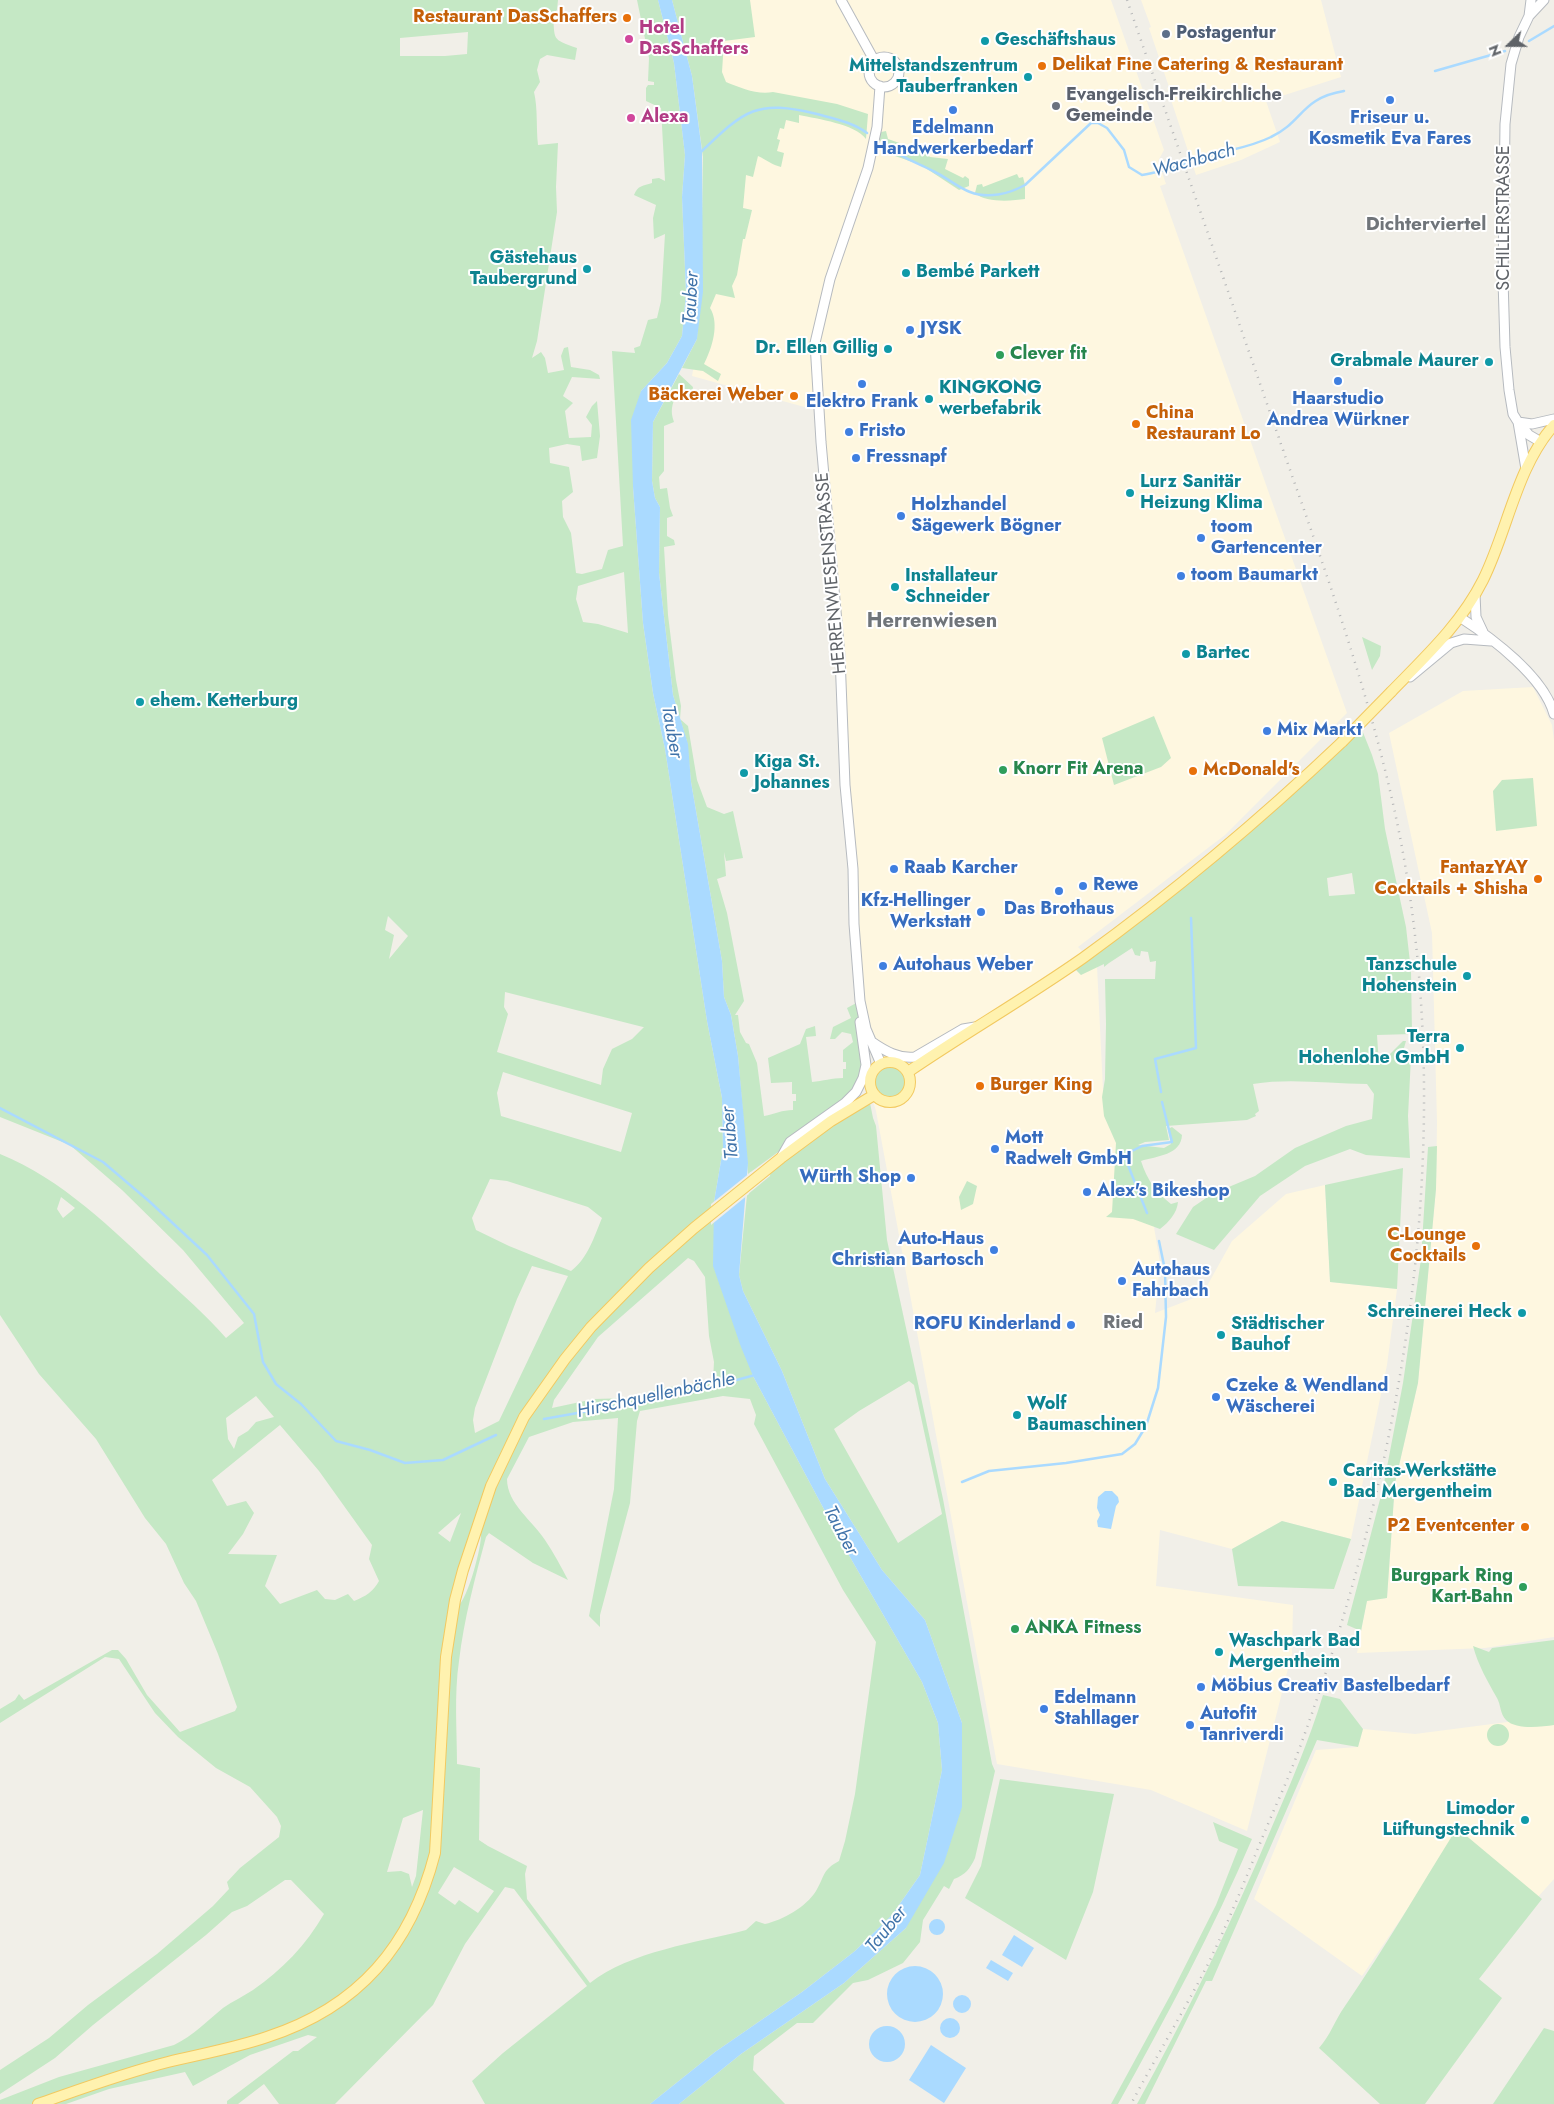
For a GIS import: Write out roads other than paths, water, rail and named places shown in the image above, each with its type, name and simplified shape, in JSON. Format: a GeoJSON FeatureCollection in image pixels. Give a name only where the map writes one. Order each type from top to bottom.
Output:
{"type":"FeatureCollection","features":[{"type":"Feature","properties":{"kind":"main road"},"geometry":{"type":"LineString","coordinates":[[908,1072],[1082,959],[1163,897],[1261,815],[1342,742],[1395,689],[1461,618],[1488,570],[1526,469],[1541,442],[1554,425]]}},
{"type":"Feature","properties":{"kind":"main road"},"geometry":{"type":"LineString","coordinates":[[893,1062],[904,1067],[908,1072],[910,1078],[909,1089],[903,1098],[897,1101],[884,1102],[874,1095],[870,1078],[880,1064],[893,1062]]}},
{"type":"Feature","properties":{"kind":"main road"},"geometry":{"type":"LineString","coordinates":[[38,2104],[106,2080],[167,2062],[233,2048],[289,2029],[322,2014],[351,1995],[379,1966],[394,1947],[416,1911],[435,1853],[446,1657],[455,1600],[491,1486],[524,1417],[565,1359],[602,1316],[649,1268],[694,1228],[771,1165],[831,1121],[874,1095]]}},
{"type":"Feature","properties":{"kind":"street","name":"HERRENWIESENSTRASSE"},"geometry":{"type":"LineString","coordinates":[[841,0],[874,60],[871,64],[870,74],[875,84],[880,86],[877,127],[868,168],[830,279],[816,343],[819,417],[840,646],[845,785],[853,869],[854,924],[860,1001],[871,1041],[880,1064]]}},
{"type":"Feature","properties":{"kind":"street","name":"SCHILLERSTRASSE"},"geometry":{"type":"LineString","coordinates":[[1529,16],[1531,0]]}},
{"type":"Feature","properties":{"kind":"street","name":"SCHILLERSTRASSE"},"geometry":{"type":"LineString","coordinates":[[1541,442],[1529,435],[1513,414],[1505,347],[1503,279],[1505,124],[1511,64],[1519,37],[1529,16],[1544,0]]}},
{"type":"Feature","properties":{"kind":"street"},"geometry":{"type":"LineString","coordinates":[[874,60],[884,56],[889,58],[894,62],[899,72],[898,77],[892,84],[880,86]]}},
{"type":"Feature","properties":{"kind":"street"},"geometry":{"type":"LineString","coordinates":[[1518,422],[1532,424],[1554,419]]}},
{"type":"Feature","properties":{"kind":"street","name":"SCHILLERSTRASSE"},"geometry":{"type":"LineString","coordinates":[[1518,422],[1526,469]]}},
{"type":"Feature","properties":{"kind":"street"},"geometry":{"type":"LineString","coordinates":[[1475,594],[1476,617],[1479,628],[1491,641]]}},
{"type":"Feature","properties":{"kind":"street"},"geometry":{"type":"LineString","coordinates":[[1461,618],[1518,661],[1538,683],[1551,704],[1554,714]]}},
{"type":"Feature","properties":{"kind":"street"},"geometry":{"type":"LineString","coordinates":[[1395,689],[1434,659],[1451,643],[1464,639],[1491,641]]}},
{"type":"Feature","properties":{"kind":"street"},"geometry":{"type":"LineString","coordinates":[[781,1158],[790,1142],[845,1103],[856,1092],[863,1078],[866,1065],[860,1026],[860,1001]]}},
{"type":"Feature","properties":{"kind":"street"},"geometry":{"type":"LineString","coordinates":[[871,1041],[895,1055],[907,1058],[915,1057],[963,1028],[975,1027]]}},
{"type":"Feature","properties":{"kind":"water","name":"Tauber"},"geometry":{"type":"Polygon","coordinates":[[[658,0],[672,0],[692,76],[702,151],[703,292],[697,339],[653,422],[652,481],[655,498],[660,507],[659,573],[673,695],[688,744],[691,782],[722,961],[724,997],[731,1015],[738,1056],[748,1163],[739,1275],[743,1291],[782,1371],[825,1479],[882,1570],[925,1620],[962,1723],[962,1807],[944,1863],[906,1928],[844,1983],[741,2054],[679,2104],[650,2104],[715,2052],[802,1992],[855,1951],[892,1915],[920,1875],[942,1770],[938,1723],[922,1682],[843,1545],[753,1376],[713,1266],[714,1202],[723,1149],[722,1098],[707,1021],[665,749],[653,693],[643,623],[633,487],[631,420],[641,391],[667,363],[682,336],[686,293],[682,197],[685,155],[674,63],[658,0]]]}},
{"type":"Feature","properties":{"kind":"water"},"geometry":{"type":"Polygon","coordinates":[[[1105,1491],[1112,1491],[1118,1497],[1119,1502],[1116,1506],[1111,1529],[1098,1527],[1097,1521],[1100,1515],[1097,1508],[1098,1497],[1105,1491]]]}},
{"type":"Feature","properties":{"kind":"water"},"geometry":{"type":"Polygon","coordinates":[[[934,1919],[940,1919],[945,1924],[943,1933],[934,1935],[929,1930],[929,1924],[934,1919]]]}},
{"type":"Feature","properties":{"kind":"water"},"geometry":{"type":"Polygon","coordinates":[[[1014,1935],[1034,1948],[1022,1967],[1002,1955],[1014,1935]]]}},
{"type":"Feature","properties":{"kind":"water"},"geometry":{"type":"Polygon","coordinates":[[[991,1960],[1013,1973],[1008,1981],[986,1968],[991,1960]]]}},
{"type":"Feature","properties":{"kind":"water"},"geometry":{"type":"Polygon","coordinates":[[[915,1966],[930,1971],[938,1979],[943,1994],[938,2009],[930,2017],[915,2022],[900,2017],[892,2009],[887,1994],[892,1979],[900,1971],[915,1966]]]}},
{"type":"Feature","properties":{"kind":"water"},"geometry":{"type":"Polygon","coordinates":[[[958,1995],[966,1995],[971,2000],[969,2011],[958,2013],[953,2008],[953,2000],[958,1995]]]}},
{"type":"Feature","properties":{"kind":"water"},"geometry":{"type":"Polygon","coordinates":[[[950,2018],[957,2021],[960,2028],[957,2035],[950,2038],[943,2035],[940,2028],[943,2021],[950,2018]]]}},
{"type":"Feature","properties":{"kind":"water"},"geometry":{"type":"Polygon","coordinates":[[[887,2026],[894,2027],[900,2031],[904,2037],[904,2051],[900,2057],[894,2061],[887,2062],[880,2061],[874,2057],[870,2051],[869,2044],[870,2037],[874,2031],[880,2027],[887,2026]]]}},
{"type":"Feature","properties":{"kind":"water"},"geometry":{"type":"Polygon","coordinates":[[[931,2045],[966,2068],[944,2103],[909,2080],[931,2045]]]}},
{"type":"Feature","properties":{"kind":"waterway","name":"Wachbach"},"geometry":{"type":"LineString","coordinates":[[1529,41],[1554,26]]}},
{"type":"Feature","properties":{"kind":"waterway","name":"Wachbach"},"geometry":{"type":"LineString","coordinates":[[1435,71],[1505,51]]}},
{"type":"Feature","properties":{"kind":"waterway","name":"Wachbach"},"geometry":{"type":"LineString","coordinates":[[883,144],[938,173],[965,190],[977,194],[991,195],[1012,191],[1025,185],[1091,123],[1098,123],[1107,128],[1124,150],[1129,167],[1142,175],[1264,140],[1282,131],[1319,99],[1344,91]]}},
{"type":"Feature","properties":{"kind":"waterway","name":"Wachbach"},"geometry":{"type":"LineString","coordinates":[[701,152],[729,126],[741,118],[765,108],[779,108],[817,114],[849,123],[867,133]]}},
{"type":"Feature","properties":{"kind":"waterway"},"geometry":{"type":"LineString","coordinates":[[1161,1092],[1155,1059],[1196,1048],[1191,918]]}},
{"type":"Feature","properties":{"kind":"waterway"},"geometry":{"type":"LineString","coordinates":[[1147,1213],[1124,1155],[1142,1146],[1172,1142],[1162,1102]]}},
{"type":"Feature","properties":{"kind":"waterway","name":"Hirschquellenbächle"},"geometry":{"type":"LineString","coordinates":[[0,1108],[103,1162],[150,1202],[207,1255],[254,1314],[263,1362],[276,1384],[301,1404],[336,1441],[370,1450],[405,1463],[443,1460],[496,1435]]}},
{"type":"Feature","properties":{"kind":"waterway"},"geometry":{"type":"LineString","coordinates":[[962,1482],[989,1471],[1066,1463],[1122,1454],[1135,1444],[1146,1426],[1158,1388],[1166,1317],[1165,1270],[1159,1241]]}},
{"type":"Feature","properties":{"kind":"waterway","name":"Hirschquellenbächle"},"geometry":{"type":"LineString","coordinates":[[544,1419],[689,1393],[755,1375]]}},
{"type":"Feature","properties":{"kind":"railway"},"geometry":{"type":"LineString","coordinates":[[1127,0],[1333,595],[1378,742],[1401,842],[1417,957],[1424,1073],[1421,1189],[1410,1304],[1392,1420],[1366,1533],[1335,1645],[1297,1755],[1236,1903],[1197,1985],[1131,2104]]}},
{"type":"Feature","properties":{"kind":"place","name":"Restaurant DasSchaffers"},"geometry":{"type":"Point","coordinates":[627,18]}},
{"type":"Feature","properties":{"kind":"place","name":"Postagentur"},"geometry":{"type":"Point","coordinates":[1166,34]}},
{"type":"Feature","properties":{"kind":"place","name":"Hotel DasSchaffers"},"geometry":{"type":"Point","coordinates":[629,39]}},
{"type":"Feature","properties":{"kind":"place","name":"Geschäftshaus"},"geometry":{"type":"Point","coordinates":[985,41]}},
{"type":"Feature","properties":{"kind":"place","name":"Delikat Fine Catering & Restaurant"},"geometry":{"type":"Point","coordinates":[1042,66]}},
{"type":"Feature","properties":{"kind":"place","name":"Mittelstandszentrum Tauberfranken"},"geometry":{"type":"Point","coordinates":[1028,77]}},
{"type":"Feature","properties":{"kind":"place","name":"Friseur u. Kosmetik Eva Fares"},"geometry":{"type":"Point","coordinates":[1390,100]}},
{"type":"Feature","properties":{"kind":"place","name":"Evangelisch-Freikirchliche Gemeinde"},"geometry":{"type":"Point","coordinates":[1056,106]}},
{"type":"Feature","properties":{"kind":"place","name":"Edelmann Handwerkerbedarf"},"geometry":{"type":"Point","coordinates":[953,110]}},
{"type":"Feature","properties":{"kind":"place","name":"Alexa"},"geometry":{"type":"Point","coordinates":[631,118]}},
{"type":"Feature","properties":{"kind":"place","name":"Gästehaus Taubergrund"},"geometry":{"type":"Point","coordinates":[587,269]}},
{"type":"Feature","properties":{"kind":"place","name":"Bembé Parkett"},"geometry":{"type":"Point","coordinates":[906,273]}},
{"type":"Feature","properties":{"kind":"place","name":"JYSK"},"geometry":{"type":"Point","coordinates":[910,330]}},
{"type":"Feature","properties":{"kind":"place","name":"Dr. Ellen Gillig"},"geometry":{"type":"Point","coordinates":[888,349]}},
{"type":"Feature","properties":{"kind":"place","name":"Clever fit"},"geometry":{"type":"Point","coordinates":[1000,355]}},
{"type":"Feature","properties":{"kind":"place","name":"Grabmale Maurer"},"geometry":{"type":"Point","coordinates":[1489,362]}},
{"type":"Feature","properties":{"kind":"place","name":"Haarstudio Andrea Würkner"},"geometry":{"type":"Point","coordinates":[1338,381]}},
{"type":"Feature","properties":{"kind":"place","name":"Elektro Frank"},"geometry":{"type":"Point","coordinates":[862,384]}},
{"type":"Feature","properties":{"kind":"place","name":"Bäckerei Weber"},"geometry":{"type":"Point","coordinates":[794,396]}},
{"type":"Feature","properties":{"kind":"place","name":"KINGKONG werbefabrik"},"geometry":{"type":"Point","coordinates":[929,399]}},
{"type":"Feature","properties":{"kind":"place","name":"China Restaurant Lo"},"geometry":{"type":"Point","coordinates":[1136,424]}},
{"type":"Feature","properties":{"kind":"place","name":"Fristo"},"geometry":{"type":"Point","coordinates":[849,432]}},
{"type":"Feature","properties":{"kind":"place","name":"Fressnapf"},"geometry":{"type":"Point","coordinates":[856,458]}},
{"type":"Feature","properties":{"kind":"place","name":"Lurz Sanitär Heizung Klima"},"geometry":{"type":"Point","coordinates":[1130,493]}},
{"type":"Feature","properties":{"kind":"place","name":"Holzhandel Sägewerk Bögner"},"geometry":{"type":"Point","coordinates":[901,516]}},
{"type":"Feature","properties":{"kind":"place","name":"toom Gartencenter"},"geometry":{"type":"Point","coordinates":[1201,538]}},
{"type":"Feature","properties":{"kind":"place","name":"toom Baumarkt"},"geometry":{"type":"Point","coordinates":[1181,576]}},
{"type":"Feature","properties":{"kind":"place","name":"Installateur Schneider"},"geometry":{"type":"Point","coordinates":[895,587]}},
{"type":"Feature","properties":{"kind":"place","name":"Bartec"},"geometry":{"type":"Point","coordinates":[1186,654]}},
{"type":"Feature","properties":{"kind":"place","name":"ehem. Ketterburg"},"geometry":{"type":"Point","coordinates":[140,702]}},
{"type":"Feature","properties":{"kind":"place","name":"Mix Markt"},"geometry":{"type":"Point","coordinates":[1267,731]}},
{"type":"Feature","properties":{"kind":"place","name":"Knorr Fit Arena"},"geometry":{"type":"Point","coordinates":[1003,770]}},
{"type":"Feature","properties":{"kind":"place","name":"McDonald's"},"geometry":{"type":"Point","coordinates":[1193,771]}},
{"type":"Feature","properties":{"kind":"place","name":"Kiga St. Johannes"},"geometry":{"type":"Point","coordinates":[744,773]}},
{"type":"Feature","properties":{"kind":"place","name":"Raab Karcher"},"geometry":{"type":"Point","coordinates":[894,869]}},
{"type":"Feature","properties":{"kind":"place","name":"FantazYAY Cocktails + Shisha"},"geometry":{"type":"Point","coordinates":[1538,879]}},
{"type":"Feature","properties":{"kind":"place","name":"Rewe"},"geometry":{"type":"Point","coordinates":[1083,886]}},
{"type":"Feature","properties":{"kind":"place","name":"Das Brothaus"},"geometry":{"type":"Point","coordinates":[1059,891]}},
{"type":"Feature","properties":{"kind":"place","name":"Kfz-Hellinger Werkstatt"},"geometry":{"type":"Point","coordinates":[981,912]}},
{"type":"Feature","properties":{"kind":"place","name":"Autohaus Weber"},"geometry":{"type":"Point","coordinates":[883,966]}},
{"type":"Feature","properties":{"kind":"place","name":"Tanzschule Hohenstein"},"geometry":{"type":"Point","coordinates":[1467,976]}},
{"type":"Feature","properties":{"kind":"place","name":"Terra Hohenlohe GmbH"},"geometry":{"type":"Point","coordinates":[1460,1048]}},
{"type":"Feature","properties":{"kind":"place","name":"Burger King"},"geometry":{"type":"Point","coordinates":[980,1086]}},
{"type":"Feature","properties":{"kind":"place","name":"Mott Radwelt GmbH"},"geometry":{"type":"Point","coordinates":[995,1149]}},
{"type":"Feature","properties":{"kind":"place","name":"Würth Shop"},"geometry":{"type":"Point","coordinates":[911,1178]}},
{"type":"Feature","properties":{"kind":"place","name":"Alex's Bikeshop"},"geometry":{"type":"Point","coordinates":[1087,1192]}},
{"type":"Feature","properties":{"kind":"place","name":"C-Lounge Cocktails"},"geometry":{"type":"Point","coordinates":[1476,1246]}},
{"type":"Feature","properties":{"kind":"place","name":"Auto-Haus Christian Bartosch"},"geometry":{"type":"Point","coordinates":[994,1250]}},
{"type":"Feature","properties":{"kind":"place","name":"Autohaus Fahrbach"},"geometry":{"type":"Point","coordinates":[1122,1281]}},
{"type":"Feature","properties":{"kind":"place","name":"Schreinerei Heck"},"geometry":{"type":"Point","coordinates":[1522,1313]}},
{"type":"Feature","properties":{"kind":"place","name":"ROFU Kinderland"},"geometry":{"type":"Point","coordinates":[1071,1325]}},
{"type":"Feature","properties":{"kind":"place","name":"Städtischer Bauhof"},"geometry":{"type":"Point","coordinates":[1221,1335]}},
{"type":"Feature","properties":{"kind":"place","name":"Czeke & Wendland Wäscherei"},"geometry":{"type":"Point","coordinates":[1216,1397]}},
{"type":"Feature","properties":{"kind":"place","name":"Wolf Baumaschinen"},"geometry":{"type":"Point","coordinates":[1017,1415]}},
{"type":"Feature","properties":{"kind":"place","name":"Caritas-Werkstätte Bad Mergentheim"},"geometry":{"type":"Point","coordinates":[1333,1482]}},
{"type":"Feature","properties":{"kind":"place","name":"P2 Eventcenter"},"geometry":{"type":"Point","coordinates":[1525,1527]}},
{"type":"Feature","properties":{"kind":"place","name":"Burgpark Ring Kart-Bahn"},"geometry":{"type":"Point","coordinates":[1523,1587]}},
{"type":"Feature","properties":{"kind":"place","name":"ANKA Fitness"},"geometry":{"type":"Point","coordinates":[1015,1629]}},
{"type":"Feature","properties":{"kind":"place","name":"Waschpark Bad Mergentheim"},"geometry":{"type":"Point","coordinates":[1219,1652]}},
{"type":"Feature","properties":{"kind":"place","name":"Möbius Creativ Bastelbedarf"},"geometry":{"type":"Point","coordinates":[1201,1687]}},
{"type":"Feature","properties":{"kind":"place","name":"Edelmann Stahllager"},"geometry":{"type":"Point","coordinates":[1044,1709]}},
{"type":"Feature","properties":{"kind":"place","name":"Autofit Tanriverdi"},"geometry":{"type":"Point","coordinates":[1190,1725]}},
{"type":"Feature","properties":{"kind":"place","name":"Limodor Lüftungstechnik"},"geometry":{"type":"Point","coordinates":[1525,1820]}},
{"type":"Feature","properties":{"kind":"district","name":"Dichterviertel"},"geometry":{"type":"Point","coordinates":[1426,225]}},
{"type":"Feature","properties":{"kind":"district","name":"Herrenwiesen"},"geometry":{"type":"Point","coordinates":[932,622]}},
{"type":"Feature","properties":{"kind":"district","name":"Ried"},"geometry":{"type":"Point","coordinates":[1123,1323]}}]}
